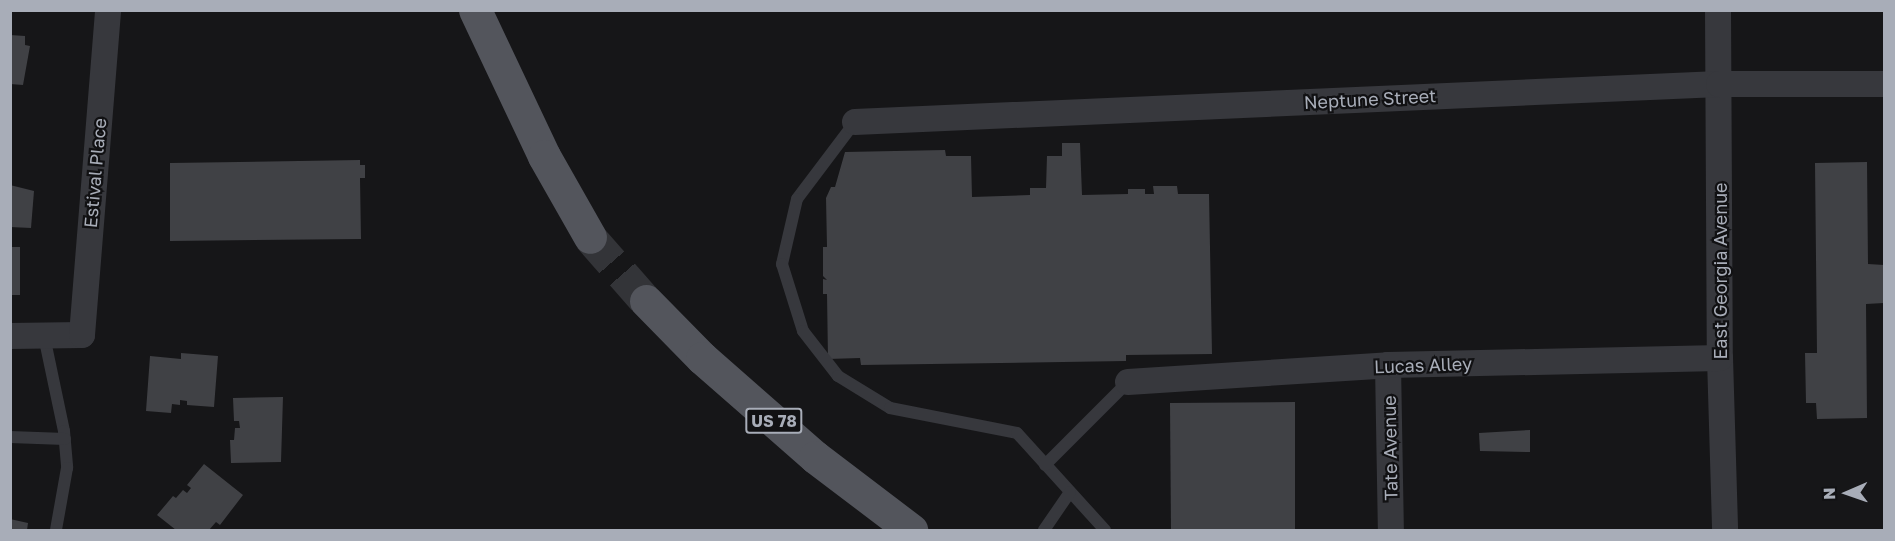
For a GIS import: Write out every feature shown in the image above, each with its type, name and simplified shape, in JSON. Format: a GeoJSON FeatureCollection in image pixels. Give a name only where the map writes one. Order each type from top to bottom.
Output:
{"type":"FeatureCollection","features":[{"type":"Feature","properties":{"kind":"main road"},"geometry":{"type":"LineString","coordinates":[[475,10],[544,156],[590,237]]}},
{"type":"Feature","properties":{"kind":"main road","name":"US 78"},"geometry":{"type":"LineString","coordinates":[[646,301],[702,358],[814,457],[911,531]]}},
{"type":"Feature","properties":{"kind":"street","name":"Estival Place"},"geometry":{"type":"LineString","coordinates":[[44,336],[82,335],[108,10]]}},
{"type":"Feature","properties":{"kind":"street","name":"East Georgia Avenue"},"geometry":{"type":"LineString","coordinates":[[1718,10],[1720,358],[1725,531]]}},
{"type":"Feature","properties":{"kind":"street","name":"Neptune Street"},"geometry":{"type":"LineString","coordinates":[[855,122],[1719,84],[1884,84]]}},
{"type":"Feature","properties":{"kind":"street"},"geometry":{"type":"LineString","coordinates":[[10,336],[44,336]]}},
{"type":"Feature","properties":{"kind":"street","name":"Lucas Alley"},"geometry":{"type":"LineString","coordinates":[[1128,382],[1388,365],[1720,358]]}},
{"type":"Feature","properties":{"kind":"street","name":"Tate Avenue"},"geometry":{"type":"LineString","coordinates":[[1388,365],[1391,531]]}},
{"type":"Feature","properties":{"kind":"lane"},"geometry":{"type":"LineString","coordinates":[[855,122],[797,199],[782,264],[803,331],[838,376],[890,408],[1017,433],[1105,531]]}},
{"type":"Feature","properties":{"kind":"lane"},"geometry":{"type":"LineString","coordinates":[[44,336],[65,439],[67,468],[56,531]]}},
{"type":"Feature","properties":{"kind":"lane"},"geometry":{"type":"LineString","coordinates":[[1045,465],[1128,382]]}},
{"type":"Feature","properties":{"kind":"lane"},"geometry":{"type":"LineString","coordinates":[[10,437],[65,439]]}},
{"type":"Feature","properties":{"kind":"lane"},"geometry":{"type":"LineString","coordinates":[[1044,531],[1070,492]]}},
{"type":"Feature","properties":{"kind":"building"},"geometry":{"type":"Polygon","coordinates":[[[10,35],[25,36],[25,45],[30,46],[23,85],[10,84],[10,35]]]}},
{"type":"Feature","properties":{"kind":"building"},"geometry":{"type":"Polygon","coordinates":[[[1062,143],[1080,143],[1082,195],[1128,194],[1128,189],[1145,189],[1145,194],[1154,194],[1153,186],[1177,186],[1178,194],[1209,194],[1212,354],[1126,355],[1126,361],[861,365],[860,358],[828,359],[827,294],[823,294],[823,279],[827,280],[823,276],[823,247],[827,247],[826,198],[831,187],[835,187],[845,152],[945,150],[946,156],[971,156],[972,197],[1030,195],[1030,188],[1046,188],[1047,156],[1062,156],[1062,143]]]}},
{"type":"Feature","properties":{"kind":"building"},"geometry":{"type":"Polygon","coordinates":[[[360,160],[360,165],[365,165],[365,178],[360,178],[361,239],[170,241],[170,163],[360,160]]]}},
{"type":"Feature","properties":{"kind":"building"},"geometry":{"type":"Polygon","coordinates":[[[1867,162],[1868,264],[1884,265],[1884,303],[1866,304],[1867,418],[1817,419],[1816,403],[1806,403],[1805,353],[1817,353],[1815,163],[1867,162]]]}},
{"type":"Feature","properties":{"kind":"building"},"geometry":{"type":"Polygon","coordinates":[[[10,185],[34,191],[31,228],[10,227],[10,185]]]}},
{"type":"Feature","properties":{"kind":"building"},"geometry":{"type":"Polygon","coordinates":[[[10,247],[20,247],[20,295],[10,295],[10,247]]]}},
{"type":"Feature","properties":{"kind":"building"},"geometry":{"type":"Polygon","coordinates":[[[181,353],[218,356],[214,407],[187,405],[187,401],[180,400],[180,405],[172,404],[171,413],[146,411],[150,356],[181,359],[181,353]]]}},
{"type":"Feature","properties":{"kind":"building"},"geometry":{"type":"Polygon","coordinates":[[[283,397],[281,462],[231,463],[230,440],[234,440],[235,428],[240,428],[239,421],[234,421],[233,398],[283,397]]]}},
{"type":"Feature","properties":{"kind":"building"},"geometry":{"type":"Polygon","coordinates":[[[1295,402],[1295,530],[1171,530],[1170,403],[1295,402]]]}},
{"type":"Feature","properties":{"kind":"building"},"geometry":{"type":"Polygon","coordinates":[[[1530,430],[1530,452],[1480,451],[1479,433],[1530,430]]]}},
{"type":"Feature","properties":{"kind":"building"},"geometry":{"type":"Polygon","coordinates":[[[204,464],[243,495],[220,525],[216,522],[209,530],[176,530],[157,515],[173,496],[176,498],[183,490],[187,493],[191,488],[187,485],[204,464]]]}},
{"type":"Feature","properties":{"kind":"building"},"geometry":{"type":"Polygon","coordinates":[[[10,519],[28,523],[27,530],[10,530],[10,519]]]}},
{"type":"Feature","properties":{"kind":"tunnel"},"geometry":{"type":"LineString","coordinates":[[590,237],[646,301]]}}]}
